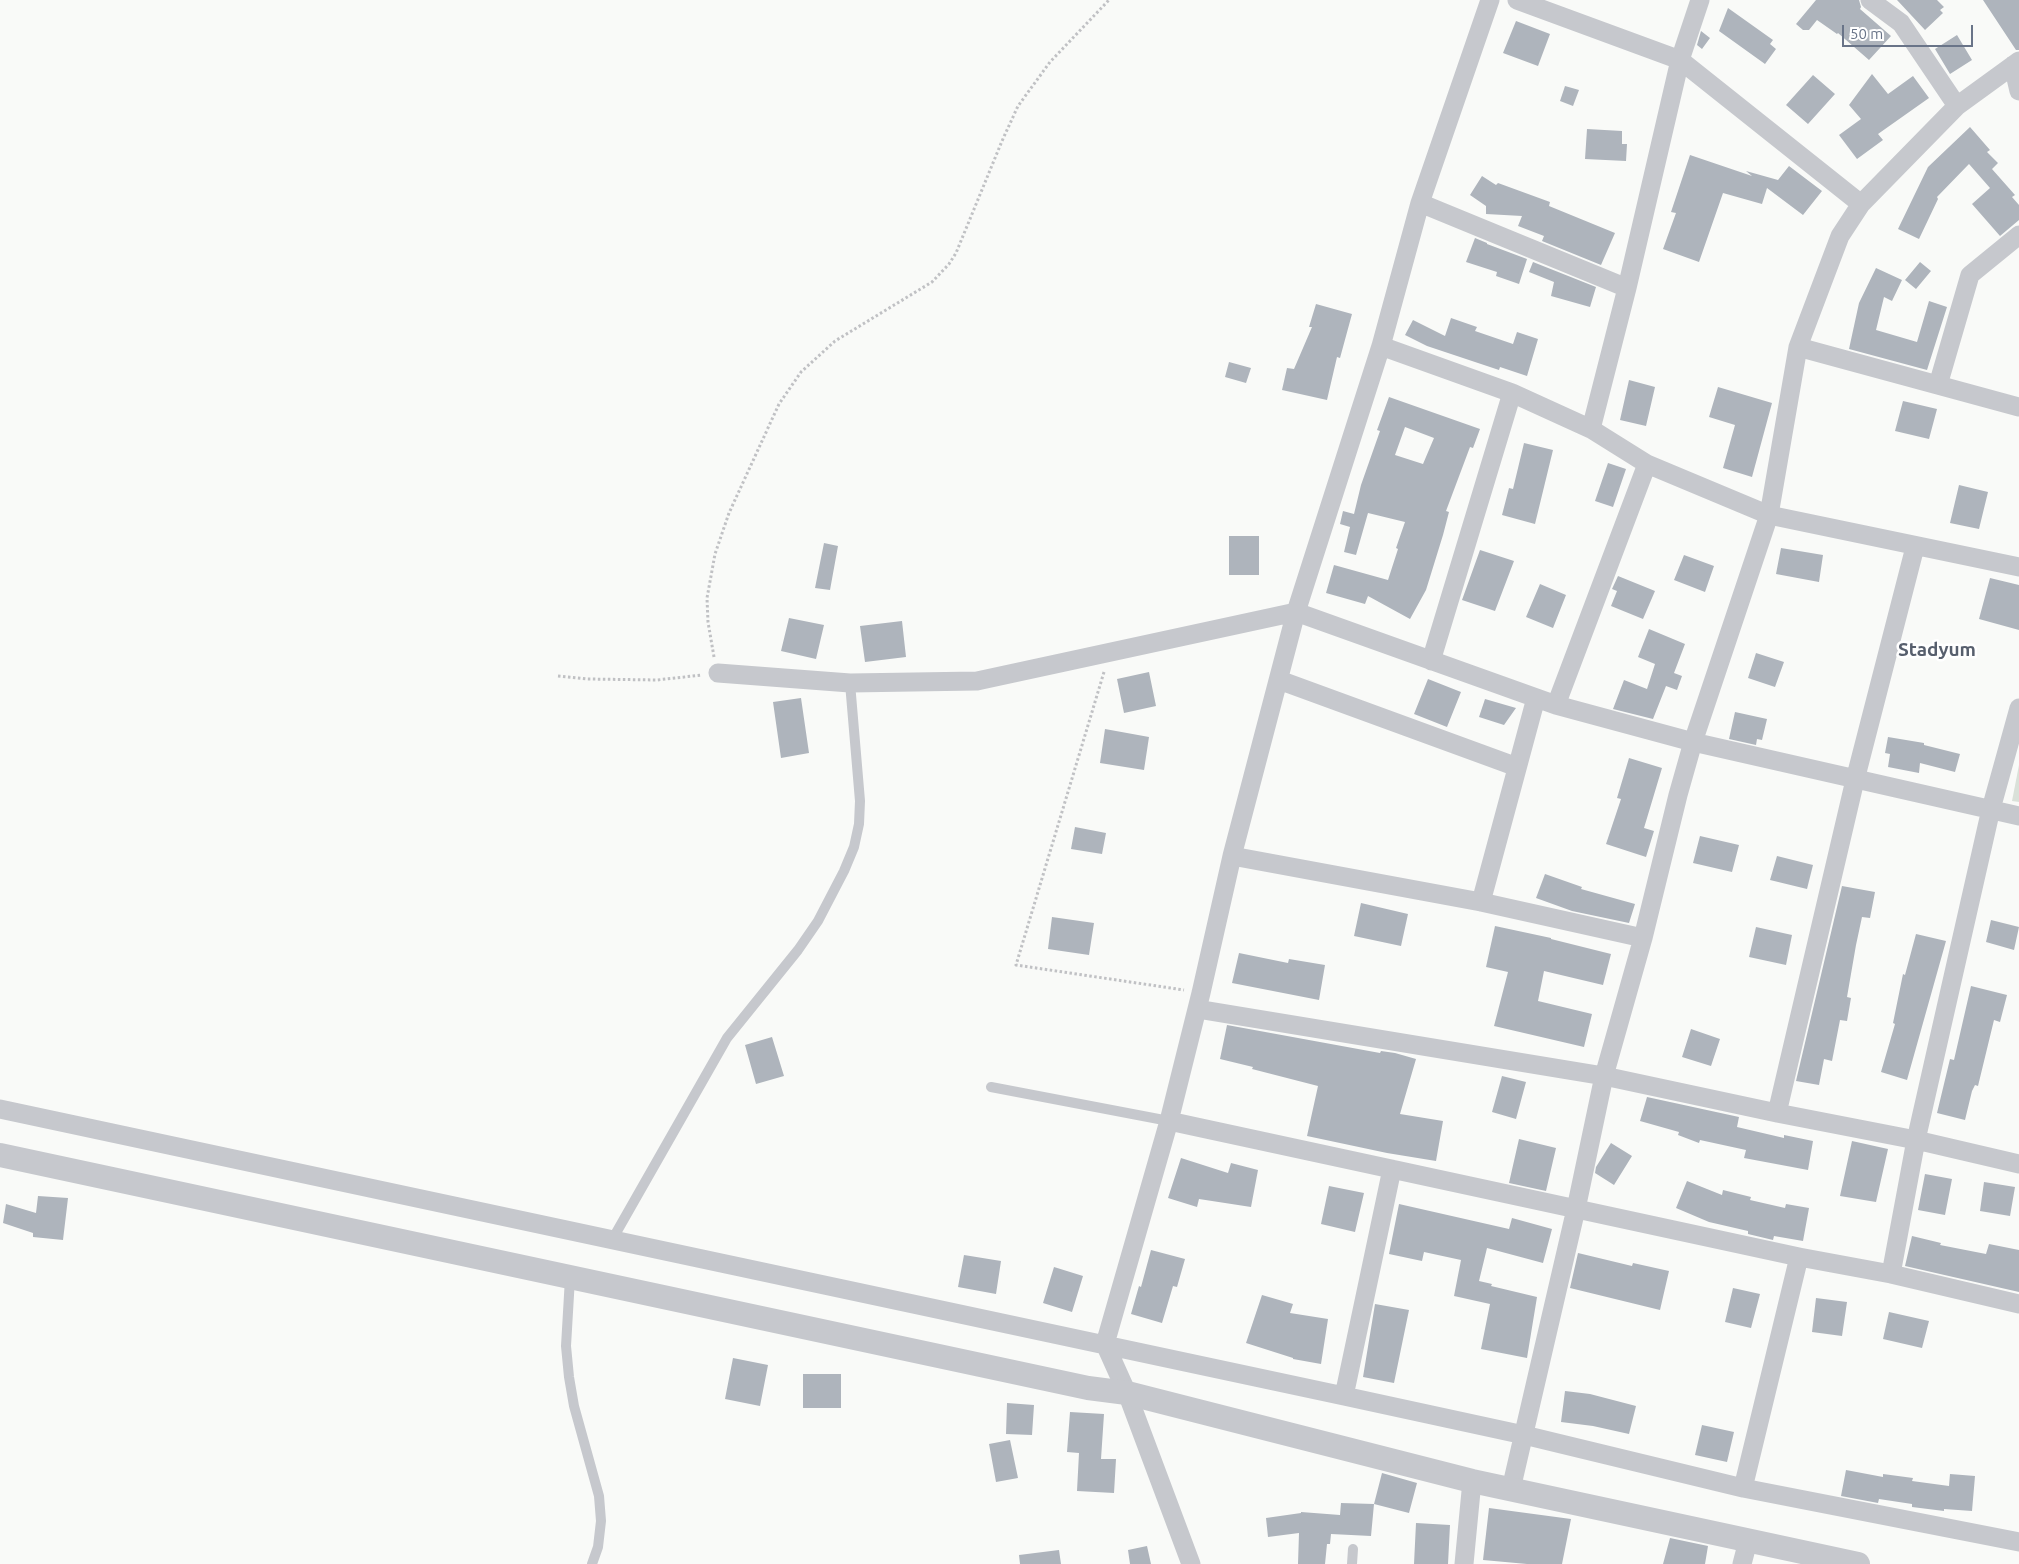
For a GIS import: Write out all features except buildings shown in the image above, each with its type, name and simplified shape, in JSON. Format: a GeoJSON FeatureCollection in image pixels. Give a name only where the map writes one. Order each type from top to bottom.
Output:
{"type":"FeatureCollection","features":[{"type":"Feature","properties":{"kind":"street"},"geometry":{"type":"LineString","coordinates":[[1191,1564],[1127,1393],[1105,1344],[1169,1121],[1232,856],[1296,612],[1381,346],[1420,203],[1490,0]]}},
{"type":"Feature","properties":{"kind":"street"},"geometry":{"type":"LineString","coordinates":[[1517,0],[1680,60],[1861,204]]}},
{"type":"Feature","properties":{"kind":"street"},"geometry":{"type":"LineString","coordinates":[[1590,429],[1627,288],[1680,60],[1700,0]]}},
{"type":"Feature","properties":{"kind":"street"},"geometry":{"type":"LineString","coordinates":[[1870,0],[1901,23],[1956,106]]}},
{"type":"Feature","properties":{"kind":"street"},"geometry":{"type":"LineString","coordinates":[[1511,1489],[1576,1209],[1604,1076],[1643,938],[1678,795],[1693,742],[1769,515],[1798,347],[1840,236],[1861,204],[1956,106],[2016,63],[2019,91]]}},
{"type":"Feature","properties":{"kind":"street"},"geometry":{"type":"LineString","coordinates":[[1420,203],[1627,288]]}},
{"type":"Feature","properties":{"kind":"street"},"geometry":{"type":"LineString","coordinates":[[1938,385],[1970,275],[2019,235]]}},
{"type":"Feature","properties":{"kind":"street"},"geometry":{"type":"LineString","coordinates":[[1381,346],[1512,393],[1590,429],[1647,464],[1769,515],[1915,547],[2019,567]]}},
{"type":"Feature","properties":{"kind":"street"},"geometry":{"type":"LineString","coordinates":[[1798,347],[2019,407]]}},
{"type":"Feature","properties":{"kind":"street"},"geometry":{"type":"LineString","coordinates":[[1431,661],[1512,393]]}},
{"type":"Feature","properties":{"kind":"street"},"geometry":{"type":"LineString","coordinates":[[1556,705],[1647,464]]}},
{"type":"Feature","properties":{"kind":"street"},"geometry":{"type":"LineString","coordinates":[[1778,1113],[1855,780],[1915,547]]}},
{"type":"Feature","properties":{"kind":"street"},"geometry":{"type":"LineString","coordinates":[[718,674],[850,683],[976,680],[1296,612],[1556,705],[1693,742],[2019,816]]}},
{"type":"Feature","properties":{"kind":"street"},"geometry":{"type":"LineString","coordinates":[[1278,680],[1518,767]]}},
{"type":"Feature","properties":{"kind":"street"},"geometry":{"type":"LineString","coordinates":[[1481,902],[1536,698]]}},
{"type":"Feature","properties":{"kind":"street"},"geometry":{"type":"LineString","coordinates":[[1891,1274],[1916,1140],[1991,809],[2019,709]]}},
{"type":"Feature","properties":{"kind":"street"},"geometry":{"type":"LineString","coordinates":[[1232,856],[1481,902],[1643,938]]}},
{"type":"Feature","properties":{"kind":"street"},"geometry":{"type":"LineString","coordinates":[[1199,1001],[1604,1076],[1916,1140],[2019,1164]]}},
{"type":"Feature","properties":{"kind":"street"},"geometry":{"type":"LineString","coordinates":[[0,1109],[1524,1435],[1743,1488],[2019,1542]]}},
{"type":"Feature","properties":{"kind":"street"},"geometry":{"type":"LineString","coordinates":[[1169,1121],[1799,1257],[1891,1274],[2019,1304]]}},
{"type":"Feature","properties":{"kind":"street"},"geometry":{"type":"LineString","coordinates":[[0,1155],[1078,1386],[1127,1393],[1472,1481],[1858,1564]]}},
{"type":"Feature","properties":{"kind":"street"},"geometry":{"type":"LineString","coordinates":[[1344,1396],[1392,1169]]}},
{"type":"Feature","properties":{"kind":"street"},"geometry":{"type":"LineString","coordinates":[[1743,1488],[1799,1257]]}},
{"type":"Feature","properties":{"kind":"street"},"geometry":{"type":"LineString","coordinates":[[1464,1564],[1472,1481]]}},
{"type":"Feature","properties":{"kind":"street"},"geometry":{"type":"LineString","coordinates":[[1742,1564],[1748,1541]]}},
{"type":"Feature","properties":{"kind":"lane"},"geometry":{"type":"LineString","coordinates":[[612,1240],[727,1038],[798,950],[818,921],[844,871],[854,847],[859,824],[860,801],[850,683]]}},
{"type":"Feature","properties":{"kind":"lane"},"geometry":{"type":"LineString","coordinates":[[991,1087],[1169,1121]]}},
{"type":"Feature","properties":{"kind":"lane"},"geometry":{"type":"LineString","coordinates":[[570,1278],[566,1346],[569,1377],[574,1406],[600,1505],[601,1522],[598,1547],[592,1564]]}},
{"type":"Feature","properties":{"kind":"lane"},"geometry":{"type":"LineString","coordinates":[[1352,1564],[1353,1549]]}},
{"type":"Feature","properties":{"kind":"path"},"geometry":{"type":"LineString","coordinates":[[558,676],[587,679],[657,680],[718,674],[710,643],[708,622],[708,598],[715,554],[729,512],[779,404],[801,372],[835,341],[932,282],[949,264],[956,253],[1002,140],[1018,106],[1050,62],[1109,0]]}},
{"type":"Feature","properties":{"kind":"path"},"geometry":{"type":"LineString","coordinates":[[1110,652],[1016,965],[1199,1001]]}},
{"type":"Feature","properties":{"kind":"shaded area"},"geometry":{"type":"Polygon","coordinates":[[[2019,765],[2019,802],[2012,801],[2019,765]]]}},
{"type":"Feature","properties":{"kind":"district","name":"Stadyum"},"geometry":{"type":"Point","coordinates":[1937,650]}}]}
